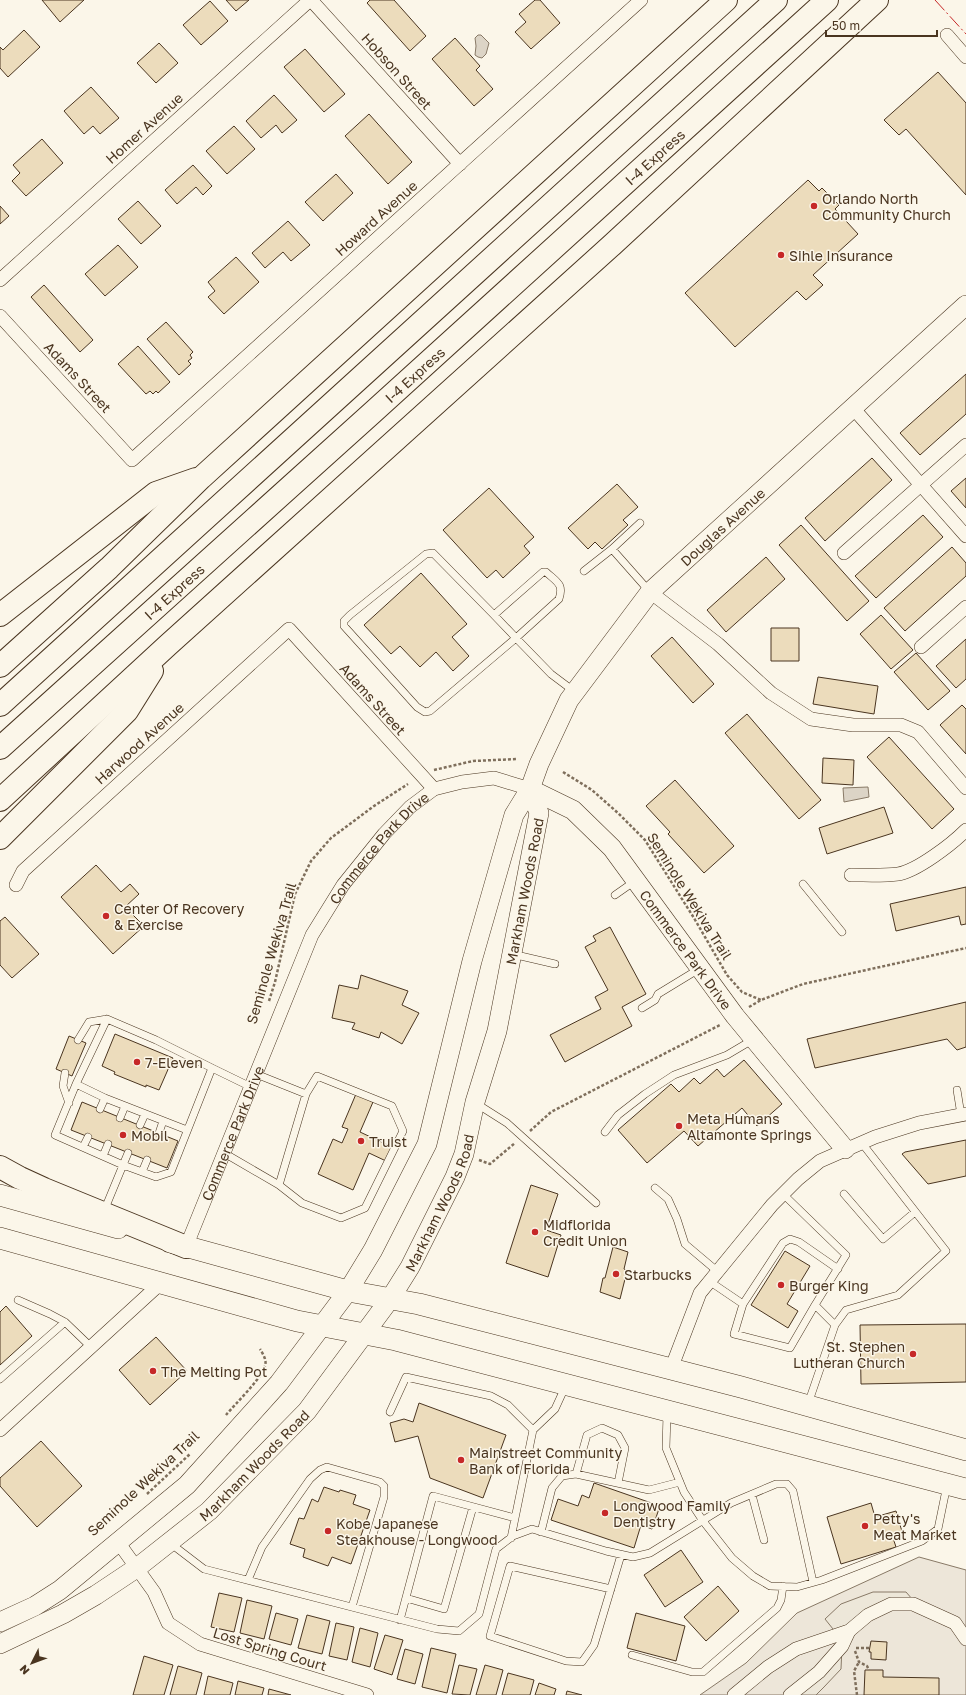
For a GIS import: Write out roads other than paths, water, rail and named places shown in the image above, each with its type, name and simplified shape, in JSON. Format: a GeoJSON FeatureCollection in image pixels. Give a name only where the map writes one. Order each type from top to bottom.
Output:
{"type":"FeatureCollection","features":[{"type":"Feature","properties":{"kind":"highway"},"geometry":{"type":"LineString","coordinates":[[0,666],[108,568],[201,478],[726,0]]}},
{"type":"Feature","properties":{"kind":"highway"},"geometry":{"type":"LineString","coordinates":[[0,705],[776,0]]}},
{"type":"Feature","properties":{"kind":"highway","name":"I-4 Express"},"geometry":{"type":"LineString","coordinates":[[0,748],[827,0]]}},
{"type":"Feature","properties":{"kind":"highway"},"geometry":{"type":"LineString","coordinates":[[0,800],[168,645],[612,245],[877,0]]}},
{"type":"Feature","properties":{"kind":"highway"},"geometry":{"type":"LineString","coordinates":[[0,615],[156,493],[201,478]]}},
{"type":"Feature","properties":{"kind":"highway"},"geometry":{"type":"LineString","coordinates":[[0,838],[126,711],[168,645]]}},
{"type":"Feature","properties":{"kind":"highway"},"geometry":{"type":"LineString","coordinates":[[0,1167],[101,1217],[186,1247]]}},
{"type":"Feature","properties":{"kind":"main road","name":"Douglas Avenue"},"geometry":{"type":"LineString","coordinates":[[530,789],[539,764],[569,700],[650,592],[966,305]]}},
{"type":"Feature","properties":{"kind":"main road","name":"Commerce Park Drive"},"geometry":{"type":"LineString","coordinates":[[530,789],[573,810],[612,848],[735,1016],[754,1039],[853,1146]]}},
{"type":"Feature","properties":{"kind":"main road","name":"Markham Woods Road"},"geometry":{"type":"LineString","coordinates":[[0,1644],[63,1614],[96,1595],[138,1567],[209,1511],[307,1411],[390,1299],[410,1267],[455,1177],[464,1154],[475,1102],[497,1031],[539,813],[530,789]]}},
{"type":"Feature","properties":{"kind":"main road","name":"Markham Woods Road"},"geometry":{"type":"LineString","coordinates":[[0,1622],[35,1606],[60,1590],[187,1485],[224,1446],[279,1383],[348,1291],[373,1250],[427,1144],[472,961],[514,815],[530,789]]}},
{"type":"Feature","properties":{"kind":"main road"},"geometry":{"type":"LineString","coordinates":[[0,1195],[101,1217]]}},
{"type":"Feature","properties":{"kind":"main road"},"geometry":{"type":"LineString","coordinates":[[0,1238],[321,1327],[396,1340],[667,1412],[957,1486]]}},
{"type":"Feature","properties":{"kind":"main road"},"geometry":{"type":"LineString","coordinates":[[186,1247],[348,1291],[419,1304],[671,1369],[966,1450]]}},
{"type":"Feature","properties":{"kind":"street","name":"Hobson Street"},"geometry":{"type":"LineString","coordinates":[[311,0],[460,164]]}},
{"type":"Feature","properties":{"kind":"street","name":"Homer Avenue"},"geometry":{"type":"LineString","coordinates":[[0,280],[311,0]]}},
{"type":"Feature","properties":{"kind":"street","name":"Howard Avenue"},"geometry":{"type":"LineString","coordinates":[[132,460],[641,0]]}},
{"type":"Feature","properties":{"kind":"street"},"geometry":{"type":"LineString","coordinates":[[947,35],[966,57]]}},
{"type":"Feature","properties":{"kind":"street","name":"Adams Street"},"geometry":{"type":"LineString","coordinates":[[0,316],[132,460]]}},
{"type":"Feature","properties":{"kind":"street"},"geometry":{"type":"LineString","coordinates":[[853,408],[922,484],[966,536]]}},
{"type":"Feature","properties":{"kind":"street"},"geometry":{"type":"LineString","coordinates":[[844,554],[966,445]]}},
{"type":"Feature","properties":{"kind":"street"},"geometry":{"type":"LineString","coordinates":[[650,592],[718,644],[771,693],[811,719],[853,725],[901,725],[918,732],[966,788]]}},
{"type":"Feature","properties":{"kind":"street"},"geometry":{"type":"LineString","coordinates":[[921,647],[966,607]]}},
{"type":"Feature","properties":{"kind":"street","name":"Adams Street"},"geometry":{"type":"LineString","coordinates":[[289,629],[434,789]]}},
{"type":"Feature","properties":{"kind":"street","name":"Harwood Avenue"},"geometry":{"type":"LineString","coordinates":[[16,885],[23,871],[289,629]]}},
{"type":"Feature","properties":{"kind":"street","name":"Commerce Park Drive"},"geometry":{"type":"LineString","coordinates":[[186,1247],[312,935],[343,885],[390,828],[410,807],[434,789],[462,782],[494,778],[530,789]]}},
{"type":"Feature","properties":{"kind":"street"},"geometry":{"type":"LineString","coordinates":[[851,875],[899,874],[916,867],[957,840],[966,830]]}},
{"type":"Feature","properties":{"kind":"street"},"geometry":{"type":"LineString","coordinates":[[671,1369],[700,1293],[772,1205],[820,1161],[853,1146],[919,1123],[964,1114]]}},
{"type":"Feature","properties":{"kind":"street"},"geometry":{"type":"LineString","coordinates":[[0,1430],[162,1283]]}},
{"type":"Feature","properties":{"kind":"street"},"geometry":{"type":"LineString","coordinates":[[118,1542],[138,1567]]}},
{"type":"Feature","properties":{"kind":"street","name":"Lost Spring Court"},"geometry":{"type":"LineString","coordinates":[[138,1567],[154,1592],[168,1623],[200,1644],[367,1695]]}},
{"type":"Feature","properties":{"kind":"street"},"geometry":{"type":"LineString","coordinates":[[734,1695],[768,1667],[796,1649],[849,1631],[868,1615],[891,1604],[913,1604],[955,1623],[966,1639]]}},
{"type":"Feature","properties":{"kind":"street"},"geometry":{"type":"LineString","coordinates":[[790,1695],[819,1672],[842,1646],[849,1631]]}},
{"type":"Feature","properties":{"kind":"lane"},"geometry":{"type":"LineString","coordinates":[[584,571],[612,549],[640,523]]}},
{"type":"Feature","properties":{"kind":"lane"},"geometry":{"type":"LineString","coordinates":[[612,549],[650,592]]}},
{"type":"Feature","properties":{"kind":"lane"},"geometry":{"type":"LineString","coordinates":[[494,615],[543,572],[546,572],[560,585],[562,591],[559,600],[516,638],[430,711],[425,712],[417,707],[344,626],[344,621],[356,611],[426,554],[433,553],[494,615],[516,638],[551,674],[575,692]]}},
{"type":"Feature","properties":{"kind":"lane"},"geometry":{"type":"LineString","coordinates":[[615,895],[636,881]]}},
{"type":"Feature","properties":{"kind":"lane"},"geometry":{"type":"LineString","coordinates":[[802,884],[842,932]]}},
{"type":"Feature","properties":{"kind":"lane"},"geometry":{"type":"LineString","coordinates":[[512,954],[555,964]]}},
{"type":"Feature","properties":{"kind":"lane"},"geometry":{"type":"LineString","coordinates":[[642,1008],[655,1000],[658,994],[699,968]]}},
{"type":"Feature","properties":{"kind":"lane"},"geometry":{"type":"LineString","coordinates":[[107,1019],[76,1084],[55,1135],[123,1165],[156,1177],[171,1172],[212,1068]]}},
{"type":"Feature","properties":{"kind":"lane"},"geometry":{"type":"LineString","coordinates":[[78,1040],[89,1022],[107,1019],[156,1040],[251,1087]]}},
{"type":"Feature","properties":{"kind":"lane"},"geometry":{"type":"LineString","coordinates":[[605,1132],[618,1116],[646,1094],[674,1075],[727,1055],[754,1039]]}},
{"type":"Feature","properties":{"kind":"lane"},"geometry":{"type":"LineString","coordinates":[[66,1073],[63,1086],[69,1103]]}},
{"type":"Feature","properties":{"kind":"lane"},"geometry":{"type":"LineString","coordinates":[[256,1074],[306,1094]]}},
{"type":"Feature","properties":{"kind":"lane"},"geometry":{"type":"LineString","coordinates":[[224,1153],[279,1186],[302,1203],[341,1218],[365,1208],[403,1131],[392,1106],[317,1076],[306,1094],[279,1186]]}},
{"type":"Feature","properties":{"kind":"lane"},"geometry":{"type":"LineString","coordinates":[[76,1084],[105,1098],[187,1130]]}},
{"type":"Feature","properties":{"kind":"lane"},"geometry":{"type":"LineString","coordinates":[[957,1090],[964,1114]]}},
{"type":"Feature","properties":{"kind":"lane"},"geometry":{"type":"LineString","coordinates":[[100,1109],[105,1098]]}},
{"type":"Feature","properties":{"kind":"lane"},"geometry":{"type":"LineString","coordinates":[[475,1102],[507,1123],[596,1203]]}},
{"type":"Feature","properties":{"kind":"lane"},"geometry":{"type":"LineString","coordinates":[[120,1118],[125,1106]]}},
{"type":"Feature","properties":{"kind":"lane"},"geometry":{"type":"LineString","coordinates":[[140,1126],[145,1114]]}},
{"type":"Feature","properties":{"kind":"lane"},"geometry":{"type":"LineString","coordinates":[[159,1133],[164,1121]]}},
{"type":"Feature","properties":{"kind":"lane"},"geometry":{"type":"LineString","coordinates":[[83,1147],[88,1137]]}},
{"type":"Feature","properties":{"kind":"lane"},"geometry":{"type":"LineString","coordinates":[[103,1156],[108,1144]]}},
{"type":"Feature","properties":{"kind":"lane"},"geometry":{"type":"LineString","coordinates":[[808,1406],[835,1325],[846,1310],[898,1295],[946,1251],[915,1212],[853,1146]]}},
{"type":"Feature","properties":{"kind":"lane"},"geometry":{"type":"LineString","coordinates":[[101,1217],[128,1153]]}},
{"type":"Feature","properties":{"kind":"lane"},"geometry":{"type":"LineString","coordinates":[[142,1172],[147,1160]]}},
{"type":"Feature","properties":{"kind":"lane"},"geometry":{"type":"LineString","coordinates":[[655,1188],[668,1199],[677,1219],[685,1244],[713,1276],[743,1304]]}},
{"type":"Feature","properties":{"kind":"lane"},"geometry":{"type":"LineString","coordinates":[[783,1194],[846,1255],[838,1269],[815,1305],[790,1348],[734,1334],[743,1304],[783,1243],[790,1239],[799,1242],[838,1269]]}},
{"type":"Feature","properties":{"kind":"lane"},"geometry":{"type":"LineString","coordinates":[[844,1194],[883,1239],[915,1212]]}},
{"type":"Feature","properties":{"kind":"lane"},"geometry":{"type":"LineString","coordinates":[[18,1300],[65,1322],[91,1347]]}},
{"type":"Feature","properties":{"kind":"lane"},"geometry":{"type":"LineString","coordinates":[[815,1305],[835,1325]]}},
{"type":"Feature","properties":{"kind":"lane"},"geometry":{"type":"LineString","coordinates":[[0,1379],[65,1322]]}},
{"type":"Feature","properties":{"kind":"lane"},"geometry":{"type":"LineString","coordinates":[[390,1412],[406,1376],[491,1396],[508,1405],[533,1430]]}},
{"type":"Feature","properties":{"kind":"lane"},"geometry":{"type":"LineString","coordinates":[[511,1538],[533,1430],[555,1409],[566,1385]]}},
{"type":"Feature","properties":{"kind":"lane"},"geometry":{"type":"LineString","coordinates":[[667,1412],[666,1448],[684,1492],[703,1521],[732,1558],[753,1576],[770,1586],[797,1587],[922,1541],[938,1529],[957,1486]]}},
{"type":"Feature","properties":{"kind":"lane"},"geometry":{"type":"LineString","coordinates":[[576,1474],[587,1435],[602,1428],[618,1435],[625,1448],[618,1483]]}},
{"type":"Feature","properties":{"kind":"lane"},"geometry":{"type":"LineString","coordinates":[[248,1580],[262,1547],[310,1479],[320,1470],[327,1467],[380,1482],[384,1486],[384,1497],[352,1607]]}},
{"type":"Feature","properties":{"kind":"lane"},"geometry":{"type":"LineString","coordinates":[[541,1532],[552,1488],[562,1476],[576,1474],[649,1490],[680,1482]]}},
{"type":"Feature","properties":{"kind":"lane"},"geometry":{"type":"LineString","coordinates":[[170,1543],[204,1569],[437,1629],[459,1631],[479,1614],[496,1550],[511,1538],[532,1529],[633,1558],[650,1553],[731,1503],[776,1484],[787,1484],[793,1491],[813,1582]]}},
{"type":"Feature","properties":{"kind":"lane"},"geometry":{"type":"LineString","coordinates":[[752,1494],[764,1540]]}},
{"type":"Feature","properties":{"kind":"lane"},"geometry":{"type":"LineString","coordinates":[[400,1620],[433,1496],[515,1518]]}},
{"type":"Feature","properties":{"kind":"lane"},"geometry":{"type":"LineString","coordinates":[[406,1598],[444,1609],[473,1507]]}},
{"type":"Feature","properties":{"kind":"lane"},"geometry":{"type":"LineString","coordinates":[[611,1589],[510,1566],[490,1636],[566,1661],[582,1662],[594,1645],[611,1589],[621,1555]]}},
{"type":"Feature","properties":{"kind":"lane"},"geometry":{"type":"LineString","coordinates":[[632,1655],[692,1672],[703,1672],[777,1608],[781,1600],[783,1586]]}},
{"type":"Feature","properties":{"kind":"place","name":"Orlando North Community Church"},"geometry":{"type":"Point","coordinates":[814,206]}},
{"type":"Feature","properties":{"kind":"place","name":"Sihle Insurance"},"geometry":{"type":"Point","coordinates":[781,255]}},
{"type":"Feature","properties":{"kind":"place","name":"Center Of Recovery & Exercise"},"geometry":{"type":"Point","coordinates":[106,916]}},
{"type":"Feature","properties":{"kind":"place","name":"7-Eleven"},"geometry":{"type":"Point","coordinates":[137,1062]}},
{"type":"Feature","properties":{"kind":"place","name":"Meta Humans Altamonte Springs"},"geometry":{"type":"Point","coordinates":[679,1126]}},
{"type":"Feature","properties":{"kind":"place","name":"Mobil"},"geometry":{"type":"Point","coordinates":[123,1135]}},
{"type":"Feature","properties":{"kind":"place","name":"Truist"},"geometry":{"type":"Point","coordinates":[361,1141]}},
{"type":"Feature","properties":{"kind":"place","name":"Midflorida Credit Union"},"geometry":{"type":"Point","coordinates":[535,1232]}},
{"type":"Feature","properties":{"kind":"place","name":"Starbucks"},"geometry":{"type":"Point","coordinates":[616,1274]}},
{"type":"Feature","properties":{"kind":"place","name":"Burger King"},"geometry":{"type":"Point","coordinates":[781,1285]}},
{"type":"Feature","properties":{"kind":"place","name":"St. Stephen Lutheran Church"},"geometry":{"type":"Point","coordinates":[913,1354]}},
{"type":"Feature","properties":{"kind":"place","name":"The Melting Pot"},"geometry":{"type":"Point","coordinates":[153,1371]}},
{"type":"Feature","properties":{"kind":"place","name":"Mainstreet Community Bank of Florida"},"geometry":{"type":"Point","coordinates":[461,1460]}},
{"type":"Feature","properties":{"kind":"place","name":"Longwood Family Dentistry"},"geometry":{"type":"Point","coordinates":[605,1513]}},
{"type":"Feature","properties":{"kind":"place","name":"Petty's Meat Market"},"geometry":{"type":"Point","coordinates":[865,1526]}},
{"type":"Feature","properties":{"kind":"place","name":"Kobe Japanese Steakhouse - Longwood"},"geometry":{"type":"Point","coordinates":[328,1531]}}]}
